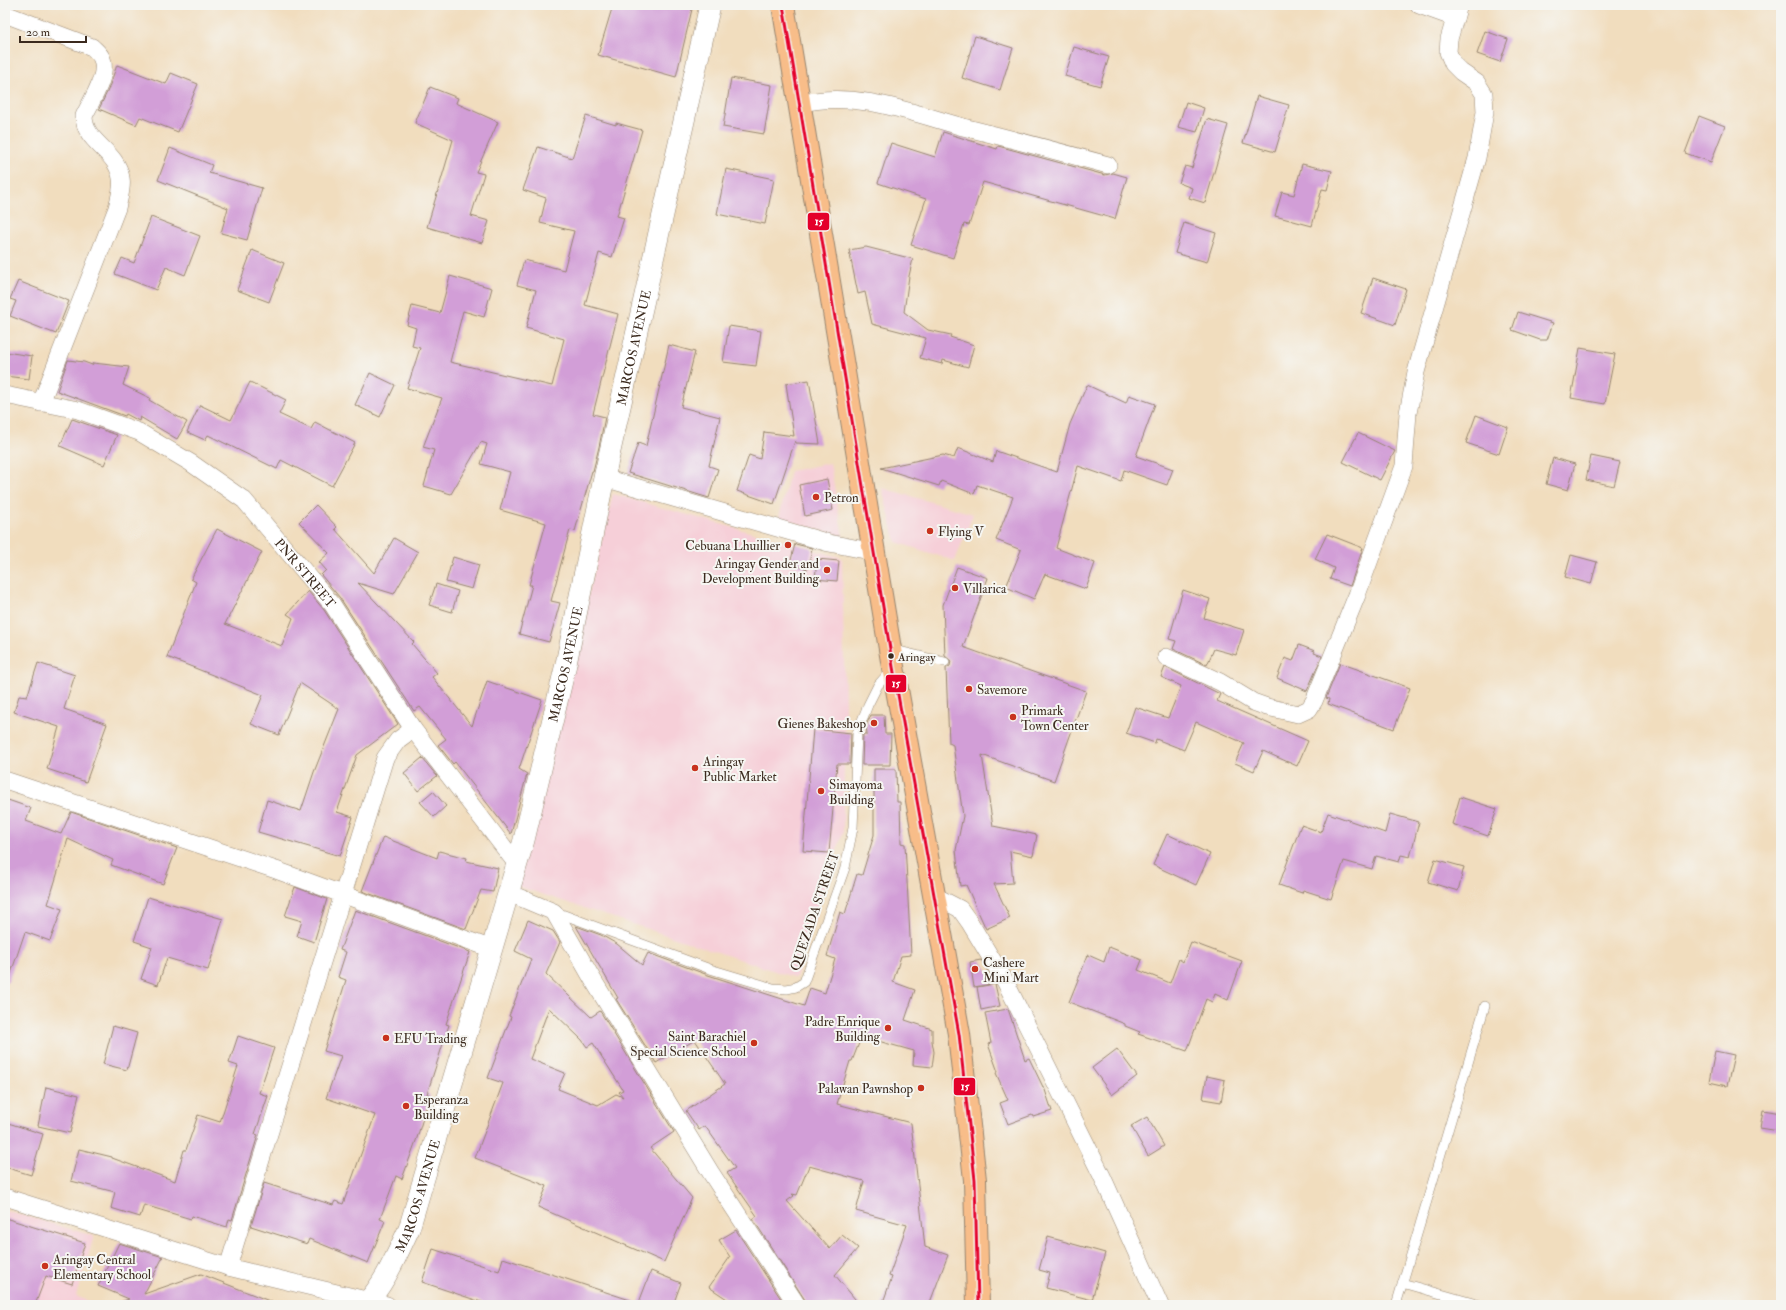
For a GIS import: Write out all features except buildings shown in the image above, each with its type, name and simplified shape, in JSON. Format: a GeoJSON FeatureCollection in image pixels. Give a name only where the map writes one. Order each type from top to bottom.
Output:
{"type":"FeatureCollection","features":[{"type":"Feature","properties":{"kind":"highway"},"geometry":{"type":"LineString","coordinates":[[784,5],[799,104],[892,658],[960,1034],[975,1180],[978,1305]]}},
{"type":"Feature","properties":{"kind":"street","name":"MARCOS AVENUE"},"geometry":{"type":"LineString","coordinates":[[374,1303],[409,1229],[524,840],[566,664],[604,478],[710,5]]}},
{"type":"Feature","properties":{"kind":"street"},"geometry":{"type":"LineString","coordinates":[[1166,657],[1220,682],[1239,695],[1253,702],[1267,707],[1298,714],[1309,709],[1314,701],[1357,595],[1403,471],[1408,413],[1416,372],[1477,158],[1485,112],[1484,94],[1477,83],[1461,72],[1453,64],[1448,52],[1449,39],[1457,11],[1419,5]]}},
{"type":"Feature","properties":{"kind":"street"},"geometry":{"type":"LineString","coordinates":[[5,14],[92,47],[101,56],[103,76],[84,116],[84,124],[87,132],[102,146],[116,163],[121,177],[122,190],[117,208],[41,403]]}},
{"type":"Feature","properties":{"kind":"street"},"geometry":{"type":"LineString","coordinates":[[799,104],[814,100],[854,99],[1108,165]]}},
{"type":"Feature","properties":{"kind":"street","name":"PNR STREET"},"geometry":{"type":"LineString","coordinates":[[5,395],[78,410],[139,432],[191,463],[244,500],[332,604],[413,729],[516,863]]}},
{"type":"Feature","properties":{"kind":"street"},"geometry":{"type":"LineString","coordinates":[[604,478],[829,543],[875,552]]}},
{"type":"Feature","properties":{"kind":"street"},"geometry":{"type":"LineString","coordinates":[[228,1267],[386,758],[398,740],[413,729]]}},
{"type":"Feature","properties":{"kind":"street"},"geometry":{"type":"LineString","coordinates":[[5,780],[276,870],[343,896],[492,949]]}},
{"type":"Feature","properties":{"kind":"street"},"geometry":{"type":"LineString","coordinates":[[509,893],[554,912],[592,980],[711,1173],[797,1305]]}},
{"type":"Feature","properties":{"kind":"street"},"geometry":{"type":"LineString","coordinates":[[935,896],[960,910],[1005,981],[1102,1176],[1160,1305]]}},
{"type":"Feature","properties":{"kind":"street"},"geometry":{"type":"LineString","coordinates":[[5,1197],[228,1267],[374,1303]]}},
{"type":"Feature","properties":{"kind":"lane"},"geometry":{"type":"LineString","coordinates":[[892,658],[945,662]]}},
{"type":"Feature","properties":{"kind":"lane","name":"QUEZADA STREET"},"geometry":{"type":"LineString","coordinates":[[554,912],[710,969],[773,988],[787,989],[796,987],[804,982],[845,868],[853,828],[857,733],[868,705],[892,658]]}},
{"type":"Feature","properties":{"kind":"lane"},"geometry":{"type":"LineString","coordinates":[[1396,1305],[1484,1006]]}},
{"type":"Feature","properties":{"kind":"lane"},"geometry":{"type":"LineString","coordinates":[[1402,1283],[1480,1305]]}},
{"type":"Feature","properties":{"kind":"shaded area"},"geometry":{"type":"Polygon","coordinates":[[[830,463],[843,537],[779,518],[790,471],[830,463]]]}},
{"type":"Feature","properties":{"kind":"shaded area"},"geometry":{"type":"Polygon","coordinates":[[[882,488],[973,514],[955,561],[896,542],[882,488]]]}},
{"type":"Feature","properties":{"kind":"shaded area","name":"Aringay Public Market"},"geometry":{"type":"Polygon","coordinates":[[[613,494],[842,558],[845,705],[843,832],[796,978],[517,886],[613,494]]]}},
{"type":"Feature","properties":{"kind":"shaded area","name":"Aringay Central Elementary School"},"geometry":{"type":"Polygon","coordinates":[[[5,1210],[94,1236],[76,1296],[97,1305],[5,1305],[5,1210]]]}},
{"type":"Feature","properties":{"kind":"transit line","name":"15"},"geometry":{"type":"LineString","coordinates":[[783,5],[893,667],[959,1034],[975,1180],[978,1305]]}},
{"type":"Feature","properties":{"kind":"place","name":"Petron"},"geometry":{"type":"Point","coordinates":[816,497]}},
{"type":"Feature","properties":{"kind":"place","name":"Flying V"},"geometry":{"type":"Point","coordinates":[930,531]}},
{"type":"Feature","properties":{"kind":"place","name":"Cebuana Lhuillier"},"geometry":{"type":"Point","coordinates":[788,545]}},
{"type":"Feature","properties":{"kind":"place","name":"Aringay Gender and Development Building"},"geometry":{"type":"Point","coordinates":[827,570]}},
{"type":"Feature","properties":{"kind":"place","name":"Villarica"},"geometry":{"type":"Point","coordinates":[955,588]}},
{"type":"Feature","properties":{"kind":"place","name":"Aringay"},"geometry":{"type":"Point","coordinates":[891,656]}},
{"type":"Feature","properties":{"kind":"place","name":"Savemore"},"geometry":{"type":"Point","coordinates":[969,689]}},
{"type":"Feature","properties":{"kind":"place","name":"Primark Town Center"},"geometry":{"type":"Point","coordinates":[1013,717]}},
{"type":"Feature","properties":{"kind":"place","name":"Gienes Bakeshop"},"geometry":{"type":"Point","coordinates":[874,723]}},
{"type":"Feature","properties":{"kind":"place","name":"Aringay Public Market"},"geometry":{"type":"Point","coordinates":[695,768]}},
{"type":"Feature","properties":{"kind":"place","name":"Simayoma Building"},"geometry":{"type":"Point","coordinates":[821,791]}},
{"type":"Feature","properties":{"kind":"place","name":"Cashere Mini Mart"},"geometry":{"type":"Point","coordinates":[975,969]}},
{"type":"Feature","properties":{"kind":"place","name":"Padre Enrique Building"},"geometry":{"type":"Point","coordinates":[888,1028]}},
{"type":"Feature","properties":{"kind":"place","name":"EFU Trading"},"geometry":{"type":"Point","coordinates":[386,1038]}},
{"type":"Feature","properties":{"kind":"place","name":"Saint Barachiel Special Science School"},"geometry":{"type":"Point","coordinates":[754,1043]}},
{"type":"Feature","properties":{"kind":"place","name":"Palawan Pawnshop"},"geometry":{"type":"Point","coordinates":[921,1088]}},
{"type":"Feature","properties":{"kind":"place","name":"Esperanza Building"},"geometry":{"type":"Point","coordinates":[406,1106]}},
{"type":"Feature","properties":{"kind":"place","name":"Aringay Central Elementary School"},"geometry":{"type":"Point","coordinates":[45,1266]}}]}
